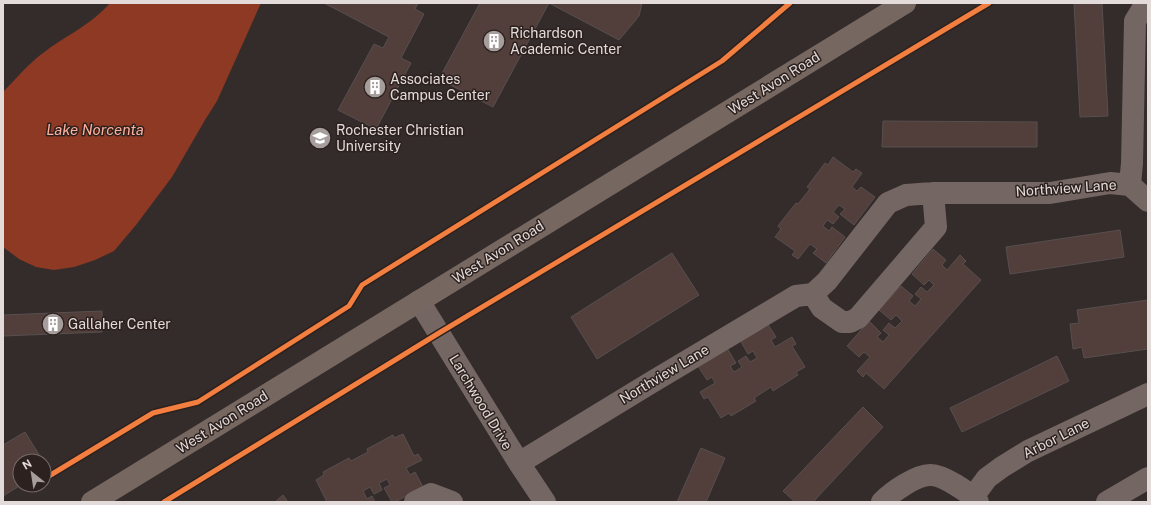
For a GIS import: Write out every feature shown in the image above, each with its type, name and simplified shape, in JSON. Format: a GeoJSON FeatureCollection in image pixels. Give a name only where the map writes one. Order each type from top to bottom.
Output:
{"type":"FeatureCollection","features":[{"type":"Feature","properties":{"kind":"main road","name":"West Avon Road"},"geometry":{"type":"LineString","coordinates":[[92,502],[905,3]]}},
{"type":"Feature","properties":{"kind":"street","name":"Northview Lane"},"geometry":{"type":"LineString","coordinates":[[518,463],[796,296],[813,294],[827,281],[888,203],[906,195],[933,193],[1050,193],[1110,183],[1130,185],[1142,13]]}},
{"type":"Feature","properties":{"kind":"street"},"geometry":{"type":"LineString","coordinates":[[1130,185],[1148,201]]}},
{"type":"Feature","properties":{"kind":"street"},"geometry":{"type":"LineString","coordinates":[[813,294],[822,308],[842,322],[850,322],[858,318],[936,227],[933,193]]}},
{"type":"Feature","properties":{"kind":"street","name":"Larchwood Drive"},"geometry":{"type":"LineString","coordinates":[[419,301],[518,463],[545,502]]}},
{"type":"Feature","properties":{"kind":"street","name":"Arbor Lane"},"geometry":{"type":"LineString","coordinates":[[976,499],[987,478],[1021,455],[1148,394]]}},
{"type":"Feature","properties":{"kind":"street"},"geometry":{"type":"LineString","coordinates":[[882,502],[911,481],[930,474],[946,480],[976,499]]}},
{"type":"Feature","properties":{"kind":"street"},"geometry":{"type":"LineString","coordinates":[[1107,502],[1148,478]]}},
{"type":"Feature","properties":{"kind":"street"},"geometry":{"type":"LineString","coordinates":[[415,502],[431,494],[452,502]]}},
{"type":"Feature","properties":{"kind":"water","name":"Lake Norcenta"},"geometry":{"type":"Polygon","coordinates":[[[110,3],[261,3],[217,101],[172,177],[136,225],[114,251],[95,260],[74,267],[54,270],[36,267],[19,259],[3,247],[3,92],[38,57],[95,18],[110,3]]]}},
{"type":"Feature","properties":{"kind":"building","name":"Associates Campus Center"},"geometry":{"type":"Polygon","coordinates":[[[324,3],[418,3],[415,9],[424,14],[401,58],[411,63],[376,129],[338,110],[374,44],[383,48],[389,37],[324,3]]]}},
{"type":"Feature","properties":{"kind":"building","name":"Richardson Academic Center"},"geometry":{"type":"Polygon","coordinates":[[[480,3],[549,3],[493,107],[439,79],[480,3]]]}},
{"type":"Feature","properties":{"kind":"building","name":"Richardson Academic Center"},"geometry":{"type":"Polygon","coordinates":[[[549,3],[642,3],[639,16],[619,40],[549,3]]]}},
{"type":"Feature","properties":{"kind":"building"},"geometry":{"type":"Polygon","coordinates":[[[1074,3],[1102,3],[1108,116],[1080,117],[1074,3]]]}},
{"type":"Feature","properties":{"kind":"building"},"geometry":{"type":"Polygon","coordinates":[[[883,121],[1037,122],[1037,147],[882,147],[883,121]]]}},
{"type":"Feature","properties":{"kind":"building"},"geometry":{"type":"Polygon","coordinates":[[[833,157],[853,172],[856,169],[862,173],[852,187],[857,191],[861,187],[875,197],[854,225],[840,214],[845,209],[839,205],[833,212],[839,217],[833,224],[827,220],[823,226],[829,231],[832,227],[845,237],[826,263],[813,253],[817,249],[810,244],[798,259],[792,255],[795,251],[775,237],[781,229],[778,226],[796,203],[798,204],[810,189],[807,187],[825,163],[828,165],[833,157]]]}},
{"type":"Feature","properties":{"kind":"building"},"geometry":{"type":"Polygon","coordinates":[[[1120,230],[1124,257],[1010,274],[1006,247],[1120,230]]]}},
{"type":"Feature","properties":{"kind":"building"},"geometry":{"type":"Polygon","coordinates":[[[933,249],[946,260],[942,265],[947,270],[960,255],[966,261],[963,264],[981,280],[884,389],[866,373],[863,377],[857,371],[870,357],[864,352],[859,357],[847,346],[869,321],[881,333],[877,337],[883,342],[889,335],[883,330],[889,323],[895,328],[902,321],[896,315],[891,320],[879,310],[901,286],[913,296],[909,301],[915,306],[921,299],[915,294],[921,287],[927,292],[934,285],[929,280],[924,285],[912,274],[933,249]]]}},
{"type":"Feature","properties":{"kind":"building"},"geometry":{"type":"Polygon","coordinates":[[[672,253],[699,295],[597,359],[571,317],[672,253]]]}},
{"type":"Feature","properties":{"kind":"building"},"geometry":{"type":"Polygon","coordinates":[[[1148,300],[1148,349],[1084,358],[1082,347],[1073,349],[1070,324],[1079,323],[1077,310],[1148,300]]]}},
{"type":"Feature","properties":{"kind":"building","name":"Gallaher Center"},"geometry":{"type":"Polygon","coordinates":[[[102,311],[102,332],[3,336],[3,315],[102,311]]]}},
{"type":"Feature","properties":{"kind":"building"},"geometry":{"type":"Polygon","coordinates":[[[767,323],[776,337],[771,340],[775,347],[792,337],[796,344],[792,346],[805,367],[796,372],[798,375],[773,391],[771,387],[754,398],[756,401],[731,416],[729,413],[721,418],[708,397],[704,399],[700,392],[715,383],[712,377],[707,380],[698,366],[727,348],[736,363],[730,366],[734,372],[742,367],[738,361],[746,356],[750,362],[757,358],[753,351],[748,354],[740,340],[767,323]]]}},
{"type":"Feature","properties":{"kind":"building"},"geometry":{"type":"Polygon","coordinates":[[[1057,356],[1069,381],[962,432],[950,408],[1057,356]]]}},
{"type":"Feature","properties":{"kind":"building"},"geometry":{"type":"Polygon","coordinates":[[[863,407],[883,427],[813,502],[795,502],[783,491],[863,407]]]}},
{"type":"Feature","properties":{"kind":"building"},"geometry":{"type":"Polygon","coordinates":[[[25,432],[38,453],[12,453],[12,490],[3,496],[3,445],[25,432]]]}},
{"type":"Feature","properties":{"kind":"building"},"geometry":{"type":"Polygon","coordinates":[[[403,434],[414,456],[418,454],[422,460],[406,468],[410,475],[415,472],[423,487],[395,502],[392,502],[384,488],[390,485],[387,479],[379,483],[382,490],[374,494],[370,487],[363,491],[367,499],[372,496],[375,502],[327,502],[316,480],[324,475],[323,472],[349,458],[351,461],[368,452],[367,449],[393,435],[394,438],[403,434]]]}},
{"type":"Feature","properties":{"kind":"building"},"geometry":{"type":"Polygon","coordinates":[[[701,448],[725,458],[706,502],[677,502],[701,448]]]}},
{"type":"Feature","properties":{"kind":"building"},"geometry":{"type":"Polygon","coordinates":[[[283,495],[288,502],[275,502],[283,495]]]}},
{"type":"Feature","properties":{"kind":"cycle path"},"geometry":{"type":"LineString","coordinates":[[52,474],[153,413],[198,402],[349,306],[362,285],[722,61],[790,3]]}},
{"type":"Feature","properties":{"kind":"cycle path"},"geometry":{"type":"LineString","coordinates":[[164,502],[439,333],[989,3]]}},
{"type":"Feature","properties":{"kind":"place","name":"Richardson Academic Center"},"geometry":{"type":"Point","coordinates":[494,41]}},
{"type":"Feature","properties":{"kind":"place","name":"Associates Campus Center"},"geometry":{"type":"Point","coordinates":[375,87]}},
{"type":"Feature","properties":{"kind":"place","name":"Rochester Christian University"},"geometry":{"type":"Point","coordinates":[320,138]}},
{"type":"Feature","properties":{"kind":"place","name":"Gallaher Center"},"geometry":{"type":"Point","coordinates":[53,324]}}]}
